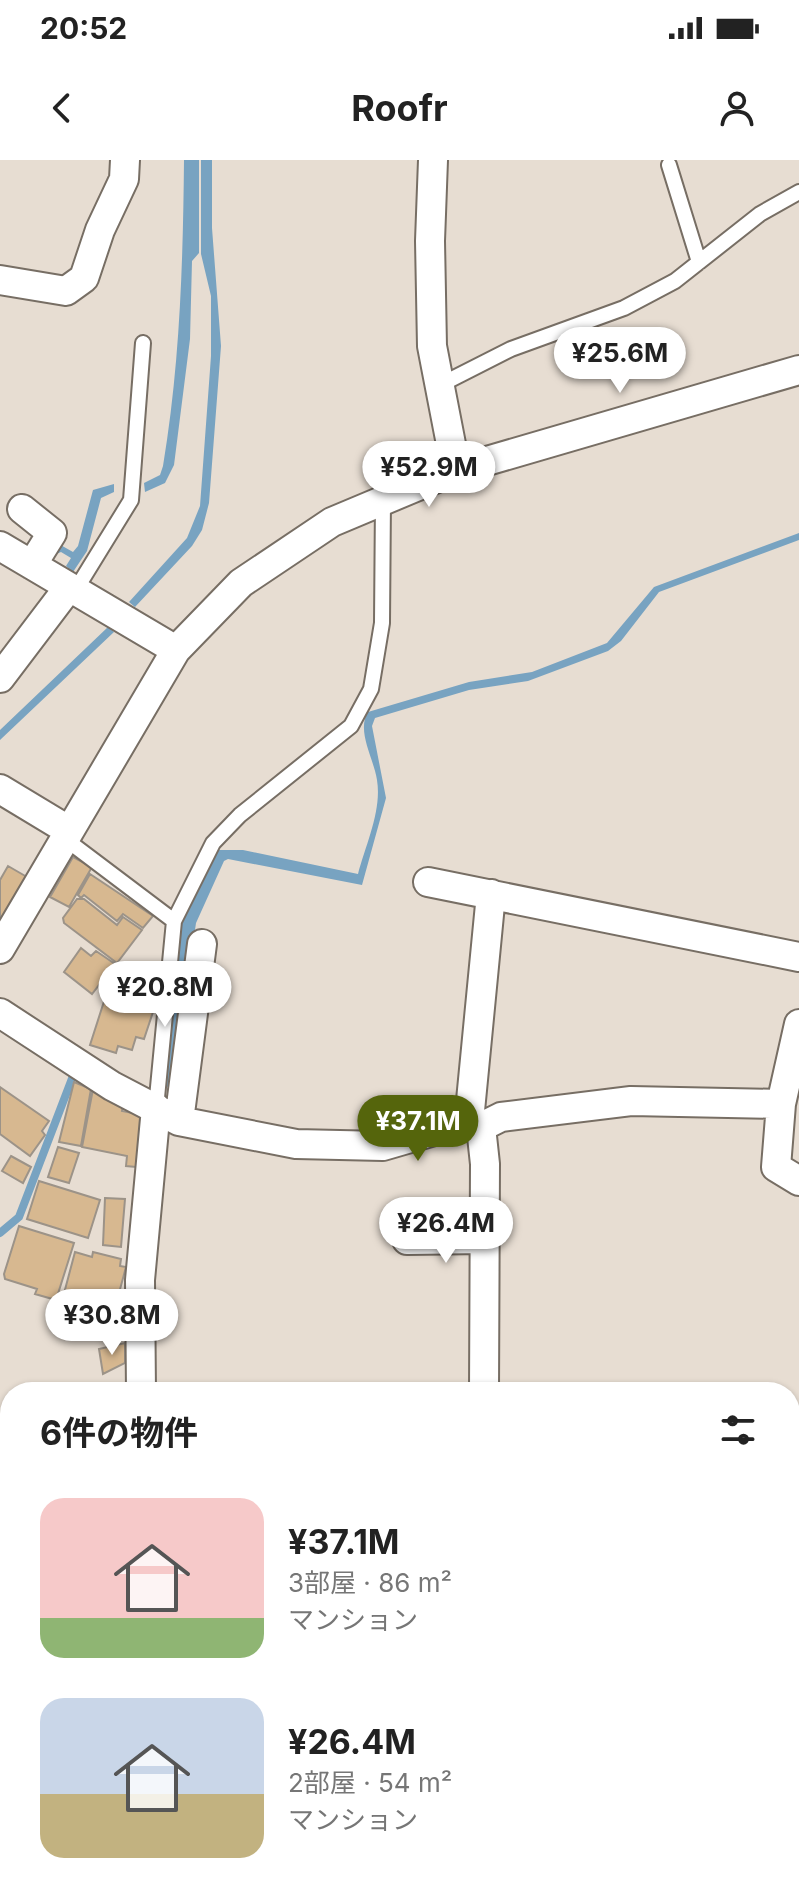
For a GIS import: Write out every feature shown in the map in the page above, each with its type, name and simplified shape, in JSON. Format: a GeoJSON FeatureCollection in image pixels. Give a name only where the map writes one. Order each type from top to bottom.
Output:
{"type":"FeatureCollection","features":[{"type":"Feature","properties":{"kind":"street"},"geometry":{"type":"LineString","coordinates":[[0,280],[66,291],[84,278],[100,230],[124,179],[125,160]]}},
{"type":"Feature","properties":{"kind":"street"},"geometry":{"type":"LineString","coordinates":[[433,160],[430,241],[432,346],[456,470]]}},
{"type":"Feature","properties":{"kind":"street"},"geometry":{"type":"LineString","coordinates":[[0,949],[176,650],[241,583],[332,522],[456,470],[799,370]]}},
{"type":"Feature","properties":{"kind":"street"},"geometry":{"type":"LineString","coordinates":[[22,509],[52,533],[32,565]]}},
{"type":"Feature","properties":{"kind":"street"},"geometry":{"type":"LineString","coordinates":[[0,546],[176,650]]}},
{"type":"Feature","properties":{"kind":"street"},"geometry":{"type":"LineString","coordinates":[[0,678],[72,589]]}},
{"type":"Feature","properties":{"kind":"street"},"geometry":{"type":"LineString","coordinates":[[0,789],[66,834]]}},
{"type":"Feature","properties":{"kind":"street"},"geometry":{"type":"LineString","coordinates":[[428,882],[799,957]]}},
{"type":"Feature","properties":{"kind":"street"},"geometry":{"type":"LineString","coordinates":[[484,1382],[485,1239],[475,1124],[491,894]]}},
{"type":"Feature","properties":{"kind":"street"},"geometry":{"type":"LineString","coordinates":[[141,1382],[140,1280],[167,1115],[202,944]]}},
{"type":"Feature","properties":{"kind":"street"},"geometry":{"type":"LineString","coordinates":[[0,1013],[112,1086],[167,1115],[296,1144],[383,1146],[501,1117],[631,1101],[781,1104]]}},
{"type":"Feature","properties":{"kind":"street"},"geometry":{"type":"LineString","coordinates":[[799,1024],[781,1104],[776,1167],[799,1181]]}},
{"type":"Feature","properties":{"kind":"street"},"geometry":{"type":"LineString","coordinates":[[407,1240],[485,1239]]}},
{"type":"Feature","properties":{"kind":"lane"},"geometry":{"type":"LineString","coordinates":[[669,165],[699,262]]}},
{"type":"Feature","properties":{"kind":"lane"},"geometry":{"type":"LineString","coordinates":[[440,385],[511,349],[624,308],[675,281],[760,214],[799,192]]}},
{"type":"Feature","properties":{"kind":"lane"},"geometry":{"type":"LineString","coordinates":[[72,589],[131,500],[143,343]]}},
{"type":"Feature","properties":{"kind":"lane"},"geometry":{"type":"LineString","coordinates":[[167,1115],[174,921],[213,843],[240,815],[351,726],[371,689],[382,623],[383,499]]}},
{"type":"Feature","properties":{"kind":"lane"},"geometry":{"type":"LineString","coordinates":[[66,834],[174,921]]}},
{"type":"Feature","properties":{"kind":"water"},"geometry":{"type":"Polygon","coordinates":[[[184,160],[199,160],[199,253],[192,261],[190,339],[174,465],[165,483],[145,492],[144,483],[160,475],[163,466],[173,390],[181,275],[184,160]]]}},
{"type":"Feature","properties":{"kind":"water"},"geometry":{"type":"Polygon","coordinates":[[[201,160],[212,160],[212,228],[221,346],[209,503],[202,530],[192,546],[135,607],[129,602],[187,538],[200,506],[211,356],[211,296],[201,254],[201,160]]]}},
{"type":"Feature","properties":{"kind":"water"},"geometry":{"type":"Polygon","coordinates":[[[114,484],[114,492],[101,498],[87,551],[73,572],[66,566],[71,558],[61,552],[54,555],[57,543],[73,552],[78,546],[93,490],[114,484]]]}},
{"type":"Feature","properties":{"kind":"water"},"geometry":{"type":"Polygon","coordinates":[[[799,533],[799,540],[659,592],[621,641],[608,651],[528,681],[469,690],[375,718],[372,726],[386,798],[362,885],[228,859],[224,861],[196,923],[172,1089],[164,1085],[180,925],[216,850],[243,850],[358,874],[372,827],[378,791],[365,736],[368,712],[469,682],[532,672],[607,643],[654,587],[799,533]]]}},
{"type":"Feature","properties":{"kind":"water"},"geometry":{"type":"Polygon","coordinates":[[[108,627],[114,632],[0,740],[0,730],[108,627]]]}},
{"type":"Feature","properties":{"kind":"building"},"geometry":{"type":"Polygon","coordinates":[[[73,857],[92,867],[69,907],[50,897],[73,857]]]}},
{"type":"Feature","properties":{"kind":"building"},"geometry":{"type":"Polygon","coordinates":[[[8,866],[27,877],[3,919],[0,917],[0,880],[8,866]]]}},
{"type":"Feature","properties":{"kind":"building"},"geometry":{"type":"Polygon","coordinates":[[[90,874],[153,916],[143,928],[123,914],[117,921],[84,895],[81,898],[78,895],[90,874]]]}},
{"type":"Feature","properties":{"kind":"building"},"geometry":{"type":"Polygon","coordinates":[[[77,899],[84,899],[117,925],[123,917],[142,930],[117,963],[64,923],[63,918],[77,899]]]}},
{"type":"Feature","properties":{"kind":"building"},"geometry":{"type":"Polygon","coordinates":[[[81,948],[91,956],[96,951],[115,964],[92,994],[64,972],[81,948]]]}},
{"type":"Feature","properties":{"kind":"building"},"geometry":{"type":"Polygon","coordinates":[[[108,989],[156,1003],[144,1039],[136,1037],[132,1050],[118,1046],[116,1053],[90,1045],[108,989]]]}},
{"type":"Feature","properties":{"kind":"building"},"geometry":{"type":"Polygon","coordinates":[[[74,1082],[91,1089],[81,1146],[59,1142],[74,1082]]]}},
{"type":"Feature","properties":{"kind":"building"},"geometry":{"type":"Polygon","coordinates":[[[0,1087],[49,1121],[42,1131],[45,1135],[30,1156],[0,1134],[0,1087]]]}},
{"type":"Feature","properties":{"kind":"building"},"geometry":{"type":"Polygon","coordinates":[[[93,1089],[106,1092],[104,1098],[123,1101],[122,1111],[143,1115],[136,1167],[126,1166],[127,1156],[82,1147],[93,1089]]]}},
{"type":"Feature","properties":{"kind":"building"},"geometry":{"type":"Polygon","coordinates":[[[58,1147],[79,1153],[69,1183],[48,1177],[58,1147]]]}},
{"type":"Feature","properties":{"kind":"building"},"geometry":{"type":"Polygon","coordinates":[[[11,1156],[31,1167],[23,1183],[2,1171],[11,1156]]]}},
{"type":"Feature","properties":{"kind":"building"},"geometry":{"type":"Polygon","coordinates":[[[39,1181],[100,1200],[88,1238],[27,1219],[39,1181]]]}},
{"type":"Feature","properties":{"kind":"building"},"geometry":{"type":"Polygon","coordinates":[[[105,1198],[125,1199],[121,1247],[103,1245],[105,1198]]]}},
{"type":"Feature","properties":{"kind":"building"},"geometry":{"type":"Polygon","coordinates":[[[19,1226],[74,1243],[56,1300],[35,1294],[37,1289],[5,1279],[19,1226]]]}},
{"type":"Feature","properties":{"kind":"building"},"geometry":{"type":"Polygon","coordinates":[[[75,1252],[92,1257],[93,1252],[121,1259],[120,1266],[126,1267],[119,1293],[129,1296],[124,1315],[128,1316],[126,1322],[119,1320],[118,1325],[88,1317],[88,1307],[62,1301],[75,1252]]]}},
{"type":"Feature","properties":{"kind":"building"},"geometry":{"type":"Polygon","coordinates":[[[125,1343],[125,1363],[103,1374],[99,1349],[125,1343]]]}},
{"type":"Feature","properties":{"kind":"waterway"},"geometry":{"type":"LineString","coordinates":[[0,1233],[19,1217],[73,1076]]}}]}
